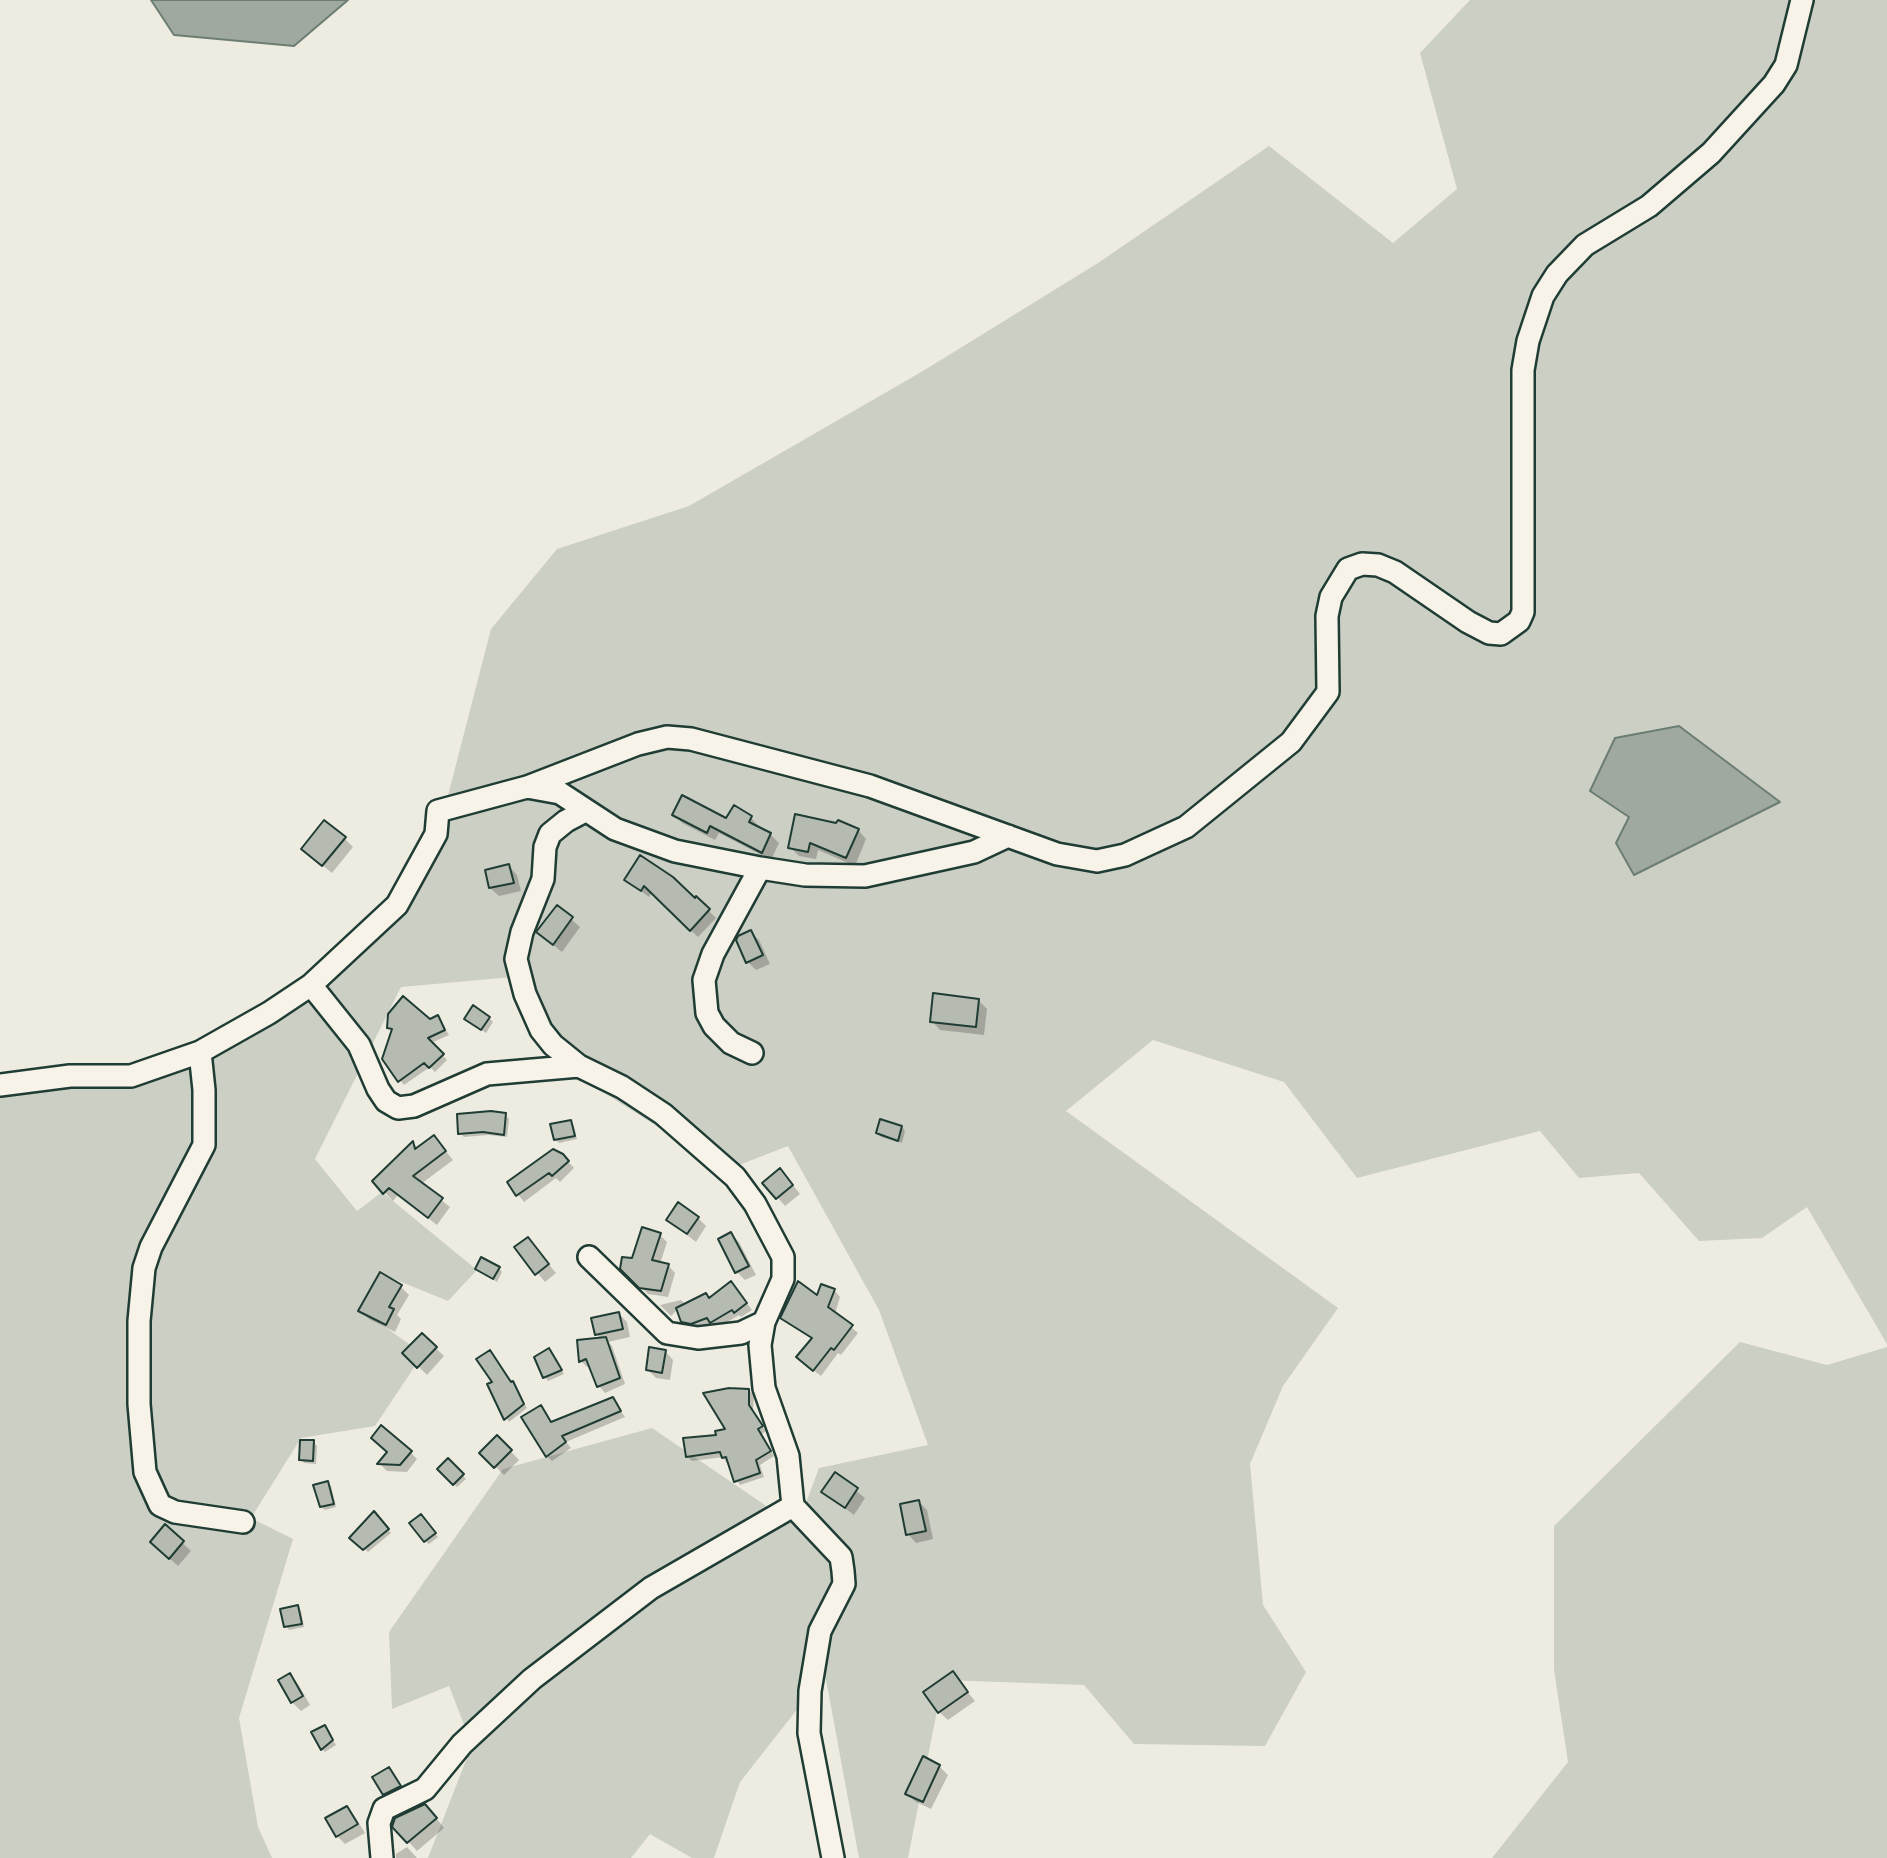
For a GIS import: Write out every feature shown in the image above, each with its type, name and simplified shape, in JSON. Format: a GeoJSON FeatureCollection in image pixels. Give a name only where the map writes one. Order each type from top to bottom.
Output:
{"type":"FeatureCollection","features":[{"type":"Feature","properties":{"kind":"street"},"geometry":{"type":"LineString","coordinates":[[0,1085],[70,1076],[131,1076],[200,1052],[269,1013],[311,985],[397,905],[436,834],[438,811],[527,787],[638,744],[667,737],[691,739],[870,786],[1057,854],[1097,860],[1125,855],[1185,827],[1291,742],[1328,692],[1327,616],[1331,597],[1348,569],[1362,564],[1378,565],[1395,572],[1468,622],[1489,633],[1500,634],[1519,621],[1523,612],[1524,370],[1528,341],[1543,296],[1557,274],[1585,245],[1649,206],[1711,153],[1774,84],[1786,65],[1802,0]]}},
{"type":"Feature","properties":{"kind":"street"},"geometry":{"type":"LineString","coordinates":[[527,787],[560,793],[615,829],[675,851],[760,869],[805,875],[865,876],[974,852],[1008,836]]}},
{"type":"Feature","properties":{"kind":"street"},"geometry":{"type":"LineString","coordinates":[[585,811],[550,834],[545,847],[543,879],[522,932],[516,959],[525,994],[541,1030],[553,1045],[579,1066],[622,1087],[663,1114],[735,1177],[755,1204],[783,1257],[783,1279],[764,1322],[760,1345],[764,1388],[788,1456],[793,1506],[841,1557],[844,1571],[844,1584],[820,1631],[810,1691],[809,1733],[833,1858]]}},
{"type":"Feature","properties":{"kind":"street"},"geometry":{"type":"LineString","coordinates":[[752,1053],[732,1043],[714,1026],[707,1013],[704,980],[713,954],[760,869]]}},
{"type":"Feature","properties":{"kind":"street"},"geometry":{"type":"LineString","coordinates":[[311,985],[359,1045],[386,1101],[398,1108],[414,1107],[488,1074],[579,1066]]}},
{"type":"Feature","properties":{"kind":"street"},"geometry":{"type":"LineString","coordinates":[[200,1052],[204,1090],[204,1145],[151,1247],[144,1268],[139,1321],[139,1404],[145,1472],[160,1505],[175,1512],[243,1522]]}},
{"type":"Feature","properties":{"kind":"street"},"geometry":{"type":"LineString","coordinates":[[589,1257],[667,1333],[698,1338],[741,1333],[764,1322]]}},
{"type":"Feature","properties":{"kind":"street"},"geometry":{"type":"LineString","coordinates":[[382,1858],[379,1823],[384,1809],[425,1789],[462,1744],[532,1679],[651,1588],[793,1506]]}},
{"type":"Feature","properties":{"kind":"shaded area"},"geometry":{"type":"Polygon","coordinates":[[[151,0],[348,0],[294,46],[174,35],[151,0]]]}},
{"type":"Feature","properties":{"kind":"shaded area"},"geometry":{"type":"Polygon","coordinates":[[[1470,0],[1887,0],[1887,1344],[1807,1207],[1762,1238],[1699,1241],[1639,1173],[1579,1178],[1540,1131],[1357,1178],[1284,1082],[1153,1040],[1066,1111],[1338,1308],[1283,1386],[1250,1464],[1263,1605],[1306,1672],[1265,1746],[1134,1744],[1084,1685],[943,1680],[908,1858],[859,1858],[825,1674],[740,1782],[714,1858],[692,1858],[650,1834],[631,1858],[428,1858],[472,1745],[449,1686],[392,1709],[389,1632],[503,1469],[652,1428],[797,1527],[819,1468],[928,1445],[879,1310],[788,1146],[726,1170],[565,1068],[524,976],[401,987],[315,1159],[357,1211],[382,1192],[477,1270],[448,1301],[389,1277],[364,1312],[423,1354],[375,1426],[301,1438],[251,1518],[293,1539],[239,1718],[258,1827],[272,1858],[0,1858],[0,1083],[186,1061],[385,928],[436,842],[491,629],[557,549],[689,506],[923,371],[1098,263],[1269,146],[1393,243],[1457,189],[1420,53],[1470,0]]]}},
{"type":"Feature","properties":{"kind":"shaded area"},"geometry":{"type":"Polygon","coordinates":[[[1679,726],[1780,802],[1634,875],[1616,843],[1629,817],[1590,791],[1615,738],[1679,726]]]}},
{"type":"Feature","properties":{"kind":"shaded area"},"geometry":{"type":"Polygon","coordinates":[[[1740,1342],[1827,1365],[1887,1347],[1887,1858],[1492,1858],[1568,1762],[1554,1670],[1554,1526],[1740,1342]]]}},
{"type":"Feature","properties":{"kind":"building"},"geometry":{"type":"Polygon","coordinates":[[[682,795],[726,818],[734,805],[752,816],[749,822],[771,833],[762,853],[710,826],[707,833],[672,815],[682,795]]]}},
{"type":"Feature","properties":{"kind":"building"},"geometry":{"type":"Polygon","coordinates":[[[795,814],[836,823],[838,820],[859,829],[846,858],[810,843],[808,852],[788,848],[795,814]]]}},
{"type":"Feature","properties":{"kind":"building"},"geometry":{"type":"Polygon","coordinates":[[[324,820],[346,837],[322,866],[301,849],[324,820]]]}},
{"type":"Feature","properties":{"kind":"building"},"geometry":{"type":"Polygon","coordinates":[[[640,855],[673,877],[710,909],[690,931],[644,886],[641,891],[624,880],[640,855]]]}},
{"type":"Feature","properties":{"kind":"building"},"geometry":{"type":"Polygon","coordinates":[[[509,864],[514,883],[489,888],[485,870],[509,864]]]}},
{"type":"Feature","properties":{"kind":"building"},"geometry":{"type":"Polygon","coordinates":[[[557,905],[573,917],[553,945],[536,932],[557,905]]]}},
{"type":"Feature","properties":{"kind":"building"},"geometry":{"type":"Polygon","coordinates":[[[751,930],[763,955],[746,963],[736,940],[738,936],[751,930]]]}},
{"type":"Feature","properties":{"kind":"building"},"geometry":{"type":"Polygon","coordinates":[[[933,993],[979,999],[976,1027],[930,1022],[933,993]]]}},
{"type":"Feature","properties":{"kind":"building"},"geometry":{"type":"Polygon","coordinates":[[[403,996],[430,1019],[438,1015],[445,1030],[428,1038],[444,1054],[429,1068],[424,1063],[398,1082],[382,1059],[392,1029],[387,1028],[388,1014],[403,996]]]}},
{"type":"Feature","properties":{"kind":"building"},"geometry":{"type":"Polygon","coordinates":[[[473,1005],[490,1017],[481,1030],[464,1019],[473,1005]]]}},
{"type":"Feature","properties":{"kind":"building"},"geometry":{"type":"Polygon","coordinates":[[[491,1111],[506,1113],[504,1135],[483,1132],[458,1134],[457,1114],[491,1111]]]}},
{"type":"Feature","properties":{"kind":"building"},"geometry":{"type":"Polygon","coordinates":[[[880,1119],[902,1126],[898,1141],[876,1133],[880,1119]]]}},
{"type":"Feature","properties":{"kind":"building"},"geometry":{"type":"Polygon","coordinates":[[[571,1120],[575,1136],[554,1140],[550,1124],[571,1120]]]}},
{"type":"Feature","properties":{"kind":"building"},"geometry":{"type":"Polygon","coordinates":[[[434,1135],[446,1151],[413,1176],[443,1198],[428,1218],[389,1188],[383,1194],[372,1181],[413,1141],[415,1149],[434,1135]]]}},
{"type":"Feature","properties":{"kind":"building"},"geometry":{"type":"Polygon","coordinates":[[[553,1149],[569,1161],[552,1176],[549,1173],[516,1196],[507,1182],[553,1149]]]}},
{"type":"Feature","properties":{"kind":"building"},"geometry":{"type":"Polygon","coordinates":[[[780,1168],[793,1185],[776,1199],[762,1183],[780,1168]]]}},
{"type":"Feature","properties":{"kind":"building"},"geometry":{"type":"Polygon","coordinates":[[[678,1202],[699,1217],[687,1234],[666,1220],[678,1202]]]}},
{"type":"Feature","properties":{"kind":"building"},"geometry":{"type":"Polygon","coordinates":[[[642,1227],[661,1233],[652,1260],[669,1264],[661,1291],[639,1288],[620,1269],[622,1257],[632,1258],[642,1227]]]}},
{"type":"Feature","properties":{"kind":"building"},"geometry":{"type":"Polygon","coordinates":[[[731,1232],[749,1266],[735,1273],[718,1239],[731,1232]]]}},
{"type":"Feature","properties":{"kind":"building"},"geometry":{"type":"Polygon","coordinates":[[[528,1237],[549,1264],[535,1275],[514,1247],[528,1237]]]}},
{"type":"Feature","properties":{"kind":"building"},"geometry":{"type":"Polygon","coordinates":[[[481,1257],[500,1267],[493,1279],[475,1269],[481,1257]]]}},
{"type":"Feature","properties":{"kind":"building"},"geometry":{"type":"Polygon","coordinates":[[[380,1272],[402,1285],[389,1307],[394,1309],[386,1325],[358,1311],[380,1272]]]}},
{"type":"Feature","properties":{"kind":"building"},"geometry":{"type":"Polygon","coordinates":[[[731,1281],[747,1303],[734,1313],[732,1310],[710,1323],[707,1318],[691,1324],[681,1322],[676,1308],[706,1293],[709,1298],[731,1281]]]}},
{"type":"Feature","properties":{"kind":"building"},"geometry":{"type":"Polygon","coordinates":[[[798,1281],[817,1295],[821,1284],[835,1289],[828,1307],[853,1325],[813,1371],[796,1357],[812,1338],[780,1318],[798,1281]]]}},
{"type":"Feature","properties":{"kind":"building"},"geometry":{"type":"Polygon","coordinates":[[[619,1312],[623,1329],[595,1335],[591,1318],[619,1312]]]}},
{"type":"Feature","properties":{"kind":"building"},"geometry":{"type":"Polygon","coordinates":[[[422,1333],[437,1347],[417,1368],[402,1353],[422,1333]]]}},
{"type":"Feature","properties":{"kind":"building"},"geometry":{"type":"Polygon","coordinates":[[[606,1337],[620,1378],[597,1387],[586,1359],[579,1362],[577,1340],[606,1337]]]}},
{"type":"Feature","properties":{"kind":"building"},"geometry":{"type":"Polygon","coordinates":[[[649,1347],[666,1350],[662,1373],[646,1370],[649,1347]]]}},
{"type":"Feature","properties":{"kind":"building"},"geometry":{"type":"Polygon","coordinates":[[[549,1348],[562,1370],[543,1378],[534,1357],[549,1348]]]}},
{"type":"Feature","properties":{"kind":"building"},"geometry":{"type":"Polygon","coordinates":[[[490,1350],[511,1382],[513,1381],[524,1404],[504,1420],[487,1384],[492,1382],[476,1359],[490,1350]]]}},
{"type":"Feature","properties":{"kind":"building"},"geometry":{"type":"Polygon","coordinates":[[[729,1388],[749,1389],[749,1405],[763,1426],[758,1429],[771,1451],[756,1460],[760,1473],[734,1482],[726,1457],[722,1458],[720,1452],[686,1457],[683,1438],[716,1435],[715,1431],[725,1429],[703,1393],[729,1388]]]}},
{"type":"Feature","properties":{"kind":"building"},"geometry":{"type":"Polygon","coordinates":[[[613,1397],[621,1411],[562,1436],[566,1442],[546,1457],[521,1417],[541,1405],[551,1422],[613,1397]]]}},
{"type":"Feature","properties":{"kind":"building"},"geometry":{"type":"Polygon","coordinates":[[[381,1425],[412,1451],[400,1465],[377,1464],[387,1452],[371,1438],[381,1425]]]}},
{"type":"Feature","properties":{"kind":"building"},"geometry":{"type":"Polygon","coordinates":[[[497,1435],[512,1450],[494,1468],[479,1453],[497,1435]]]}},
{"type":"Feature","properties":{"kind":"building"},"geometry":{"type":"Polygon","coordinates":[[[300,1440],[314,1440],[313,1461],[299,1460],[300,1440]]]}},
{"type":"Feature","properties":{"kind":"building"},"geometry":{"type":"Polygon","coordinates":[[[448,1458],[464,1474],[453,1485],[437,1469],[448,1458]]]}},
{"type":"Feature","properties":{"kind":"building"},"geometry":{"type":"Polygon","coordinates":[[[835,1472],[858,1488],[845,1508],[821,1492],[835,1472]]]}},
{"type":"Feature","properties":{"kind":"building"},"geometry":{"type":"Polygon","coordinates":[[[328,1481],[334,1504],[320,1507],[313,1485],[328,1481]]]}},
{"type":"Feature","properties":{"kind":"building"},"geometry":{"type":"Polygon","coordinates":[[[919,1500],[926,1531],[906,1535],[900,1504],[919,1500]]]}},
{"type":"Feature","properties":{"kind":"building"},"geometry":{"type":"Polygon","coordinates":[[[374,1511],[389,1529],[363,1550],[349,1538],[374,1511]]]}},
{"type":"Feature","properties":{"kind":"building"},"geometry":{"type":"Polygon","coordinates":[[[421,1514],[436,1533],[424,1542],[409,1523],[421,1514]]]}},
{"type":"Feature","properties":{"kind":"building"},"geometry":{"type":"Polygon","coordinates":[[[165,1524],[184,1541],[169,1559],[150,1542],[165,1524]]]}},
{"type":"Feature","properties":{"kind":"building"},"geometry":{"type":"Polygon","coordinates":[[[298,1605],[302,1624],[284,1627],[280,1609],[298,1605]]]}},
{"type":"Feature","properties":{"kind":"building"},"geometry":{"type":"Polygon","coordinates":[[[953,1671],[968,1692],[938,1713],[923,1692],[953,1671]]]}},
{"type":"Feature","properties":{"kind":"building"},"geometry":{"type":"Polygon","coordinates":[[[290,1673],[303,1696],[291,1703],[278,1680],[290,1673]]]}},
{"type":"Feature","properties":{"kind":"building"},"geometry":{"type":"Polygon","coordinates":[[[325,1725],[333,1740],[321,1750],[311,1732],[325,1725]]]}},
{"type":"Feature","properties":{"kind":"building"},"geometry":{"type":"Polygon","coordinates":[[[923,1756],[940,1765],[923,1802],[905,1794],[923,1756]]]}},
{"type":"Feature","properties":{"kind":"building"},"geometry":{"type":"Polygon","coordinates":[[[389,1767],[401,1786],[383,1795],[372,1777],[389,1767]]]}},
{"type":"Feature","properties":{"kind":"building"},"geometry":{"type":"Polygon","coordinates":[[[425,1804],[437,1818],[407,1843],[392,1827],[395,1818],[425,1804]]]}},
{"type":"Feature","properties":{"kind":"building"},"geometry":{"type":"Polygon","coordinates":[[[347,1806],[358,1824],[336,1837],[325,1818],[347,1806]]]}}]}
